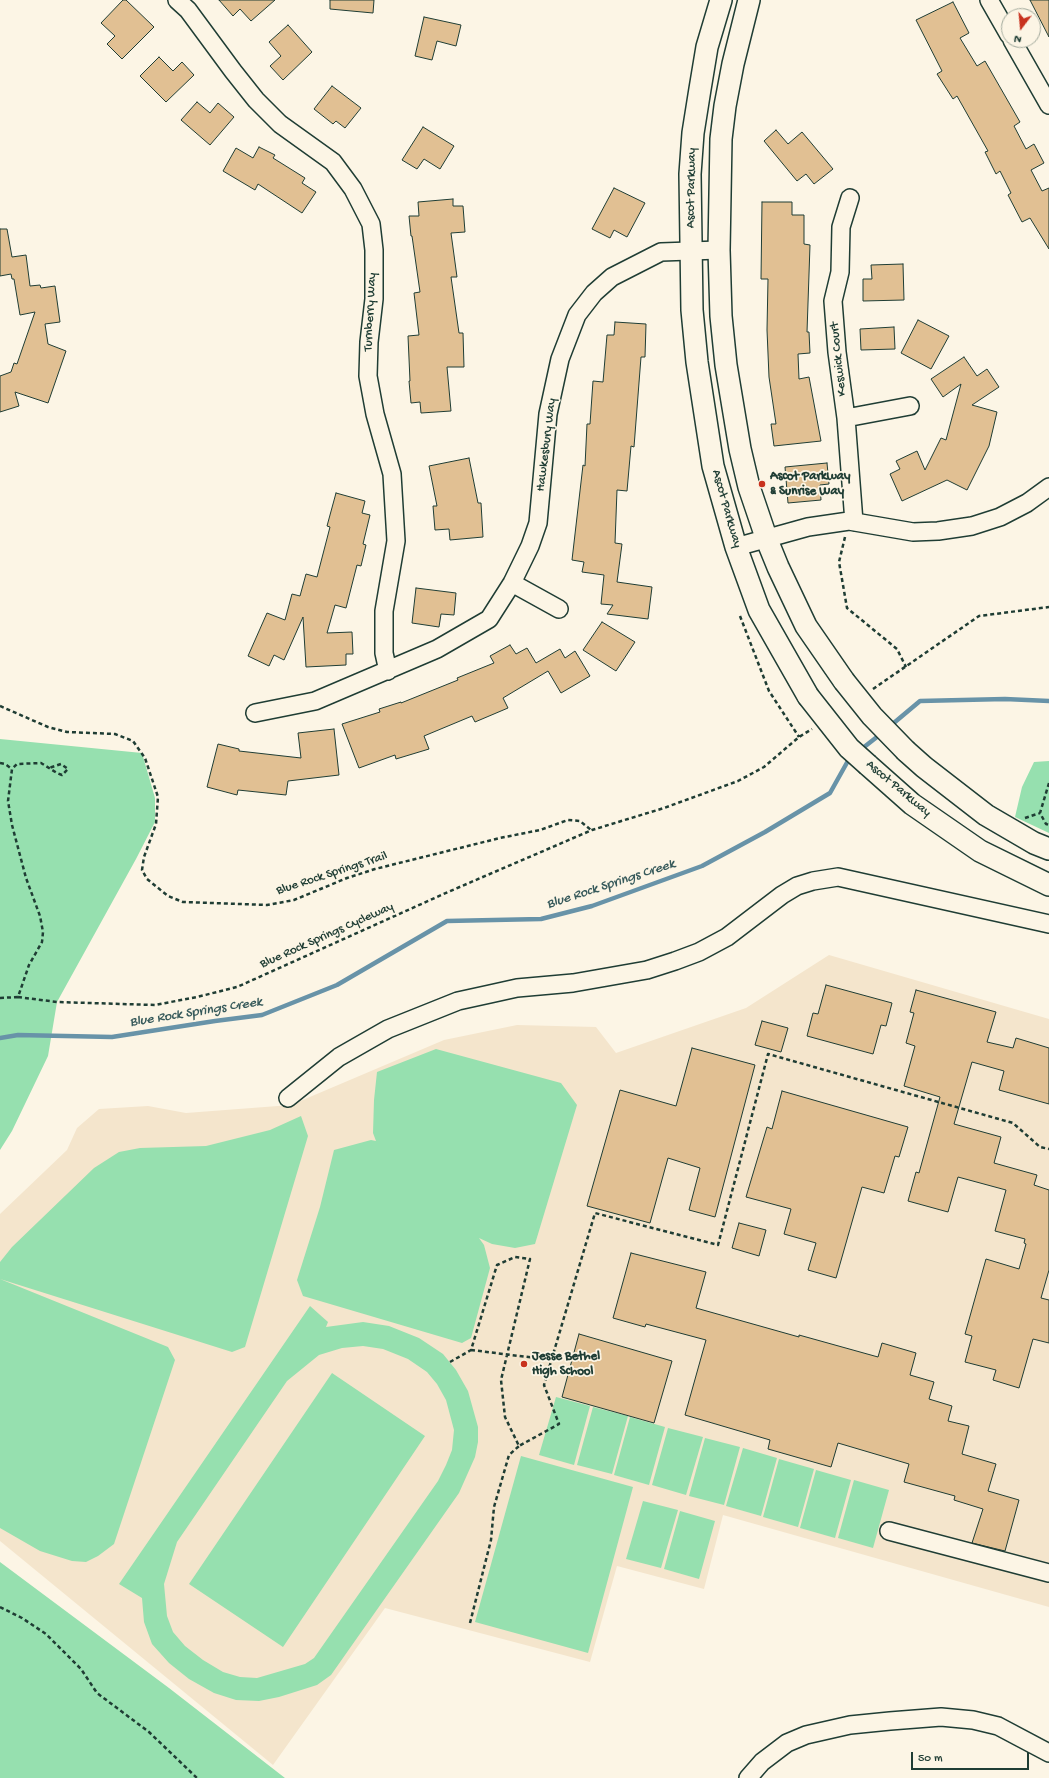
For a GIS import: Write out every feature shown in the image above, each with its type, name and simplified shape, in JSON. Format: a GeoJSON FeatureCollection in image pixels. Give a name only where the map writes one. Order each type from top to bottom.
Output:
{"type":"FeatureCollection","features":[{"type":"Feature","properties":{"kind":"main road","name":"Ascot Parkway"},"geometry":{"type":"LineString","coordinates":[[720,0],[707,47],[693,133],[690,174],[692,310],[703,407],[713,466],[736,547],[759,610],[808,696],[849,748],[912,804],[980,851],[1049,885]]}},
{"type":"Feature","properties":{"kind":"main road","name":"Ascot Parkway"},"geometry":{"type":"LineString","coordinates":[[749,0],[733,64],[725,106],[720,170],[719,250],[721,323],[726,365],[740,449],[749,487],[767,540],[806,626],[844,681],[872,716],[924,767],[986,815],[1034,843],[1049,849]]}},
{"type":"Feature","properties":{"kind":"street","name":"Turnberry Way"},"geometry":{"type":"LineString","coordinates":[[177,0],[188,10],[233,71],[261,105],[280,124],[333,162],[353,188],[371,224],[374,250],[374,300],[369,342],[368,376],[376,414],[392,474],[396,541],[384,611],[384,653],[388,671]]}},
{"type":"Feature","properties":{"kind":"street"},"geometry":{"type":"LineString","coordinates":[[989,0],[1001,21]]}},
{"type":"Feature","properties":{"kind":"street"},"geometry":{"type":"LineString","coordinates":[[1017,48],[1049,105]]}},
{"type":"Feature","properties":{"kind":"street","name":"Keswick Court"},"geometry":{"type":"LineString","coordinates":[[850,198],[841,227],[840,272],[833,301],[837,352],[846,418],[852,521]]}},
{"type":"Feature","properties":{"kind":"street","name":"Hawkesbury Way"},"geometry":{"type":"LineString","coordinates":[[255,713],[315,701],[437,649],[489,619],[512,583],[530,546],[538,523],[548,414],[560,360],[577,315],[594,293],[612,277],[661,252],[719,250]]}},
{"type":"Feature","properties":{"kind":"street"},"geometry":{"type":"LineString","coordinates":[[846,418],[910,406]]}},
{"type":"Feature","properties":{"kind":"street"},"geometry":{"type":"LineString","coordinates":[[736,547],[767,540],[808,527],[852,521],[913,532],[938,531],[972,526],[1000,518],[1027,503],[1049,487]]}},
{"type":"Feature","properties":{"kind":"street"},"geometry":{"type":"LineString","coordinates":[[512,583],[559,610]]}},
{"type":"Feature","properties":{"kind":"street"},"geometry":{"type":"LineString","coordinates":[[288,1098],[339,1057],[388,1029],[458,1001],[517,988],[573,983],[647,970],[675,961],[699,952],[727,937],[782,895],[797,886],[813,881],[838,877],[1049,924]]}},
{"type":"Feature","properties":{"kind":"street"},"geometry":{"type":"LineString","coordinates":[[889,1531],[1049,1573]]}},
{"type":"Feature","properties":{"kind":"street"},"geometry":{"type":"LineString","coordinates":[[748,1778],[762,1762],[787,1743],[806,1735],[850,1725],[890,1721],[941,1717],[973,1720],[998,1726],[1049,1753]]}},
{"type":"Feature","properties":{"kind":"path"},"geometry":{"type":"LineString","coordinates":[[852,521],[839,562],[847,608],[897,649],[906,667]]}},
{"type":"Feature","properties":{"kind":"path"},"geometry":{"type":"LineString","coordinates":[[739,613],[769,691],[799,737]]}},
{"type":"Feature","properties":{"kind":"path","name":"Blue Rock Springs Trail"},"geometry":{"type":"LineString","coordinates":[[0,706],[48,727],[67,732],[115,734],[133,741],[145,758],[158,797],[156,824],[144,857],[142,870],[147,879],[168,896],[183,902],[267,905],[294,900],[347,878],[375,869],[500,838],[540,830],[568,820],[580,822],[592,830]]}},
{"type":"Feature","properties":{"kind":"path"},"geometry":{"type":"LineString","coordinates":[[0,763],[5,764],[12,770]]}},
{"type":"Feature","properties":{"kind":"path"},"geometry":{"type":"LineString","coordinates":[[18,997],[29,965],[42,942],[43,932],[40,916],[26,878],[12,825],[8,800],[12,770],[17,764],[41,763],[56,773],[62,775],[68,769],[61,764],[49,768]]}},
{"type":"Feature","properties":{"kind":"path"},"geometry":{"type":"LineString","coordinates":[[1049,783],[1040,813],[1046,824],[1049,825]]}},
{"type":"Feature","properties":{"kind":"path","name":"Blue Rock Springs Cycleway"},"geometry":{"type":"LineString","coordinates":[[0,998],[18,997],[57,1002],[155,1005],[197,998],[237,987],[448,892],[592,830]]}},
{"type":"Feature","properties":{"kind":"path"},"geometry":{"type":"LineString","coordinates":[[470,1623],[491,1540],[494,1506],[509,1455],[519,1446],[559,1424],[544,1385],[595,1213],[718,1245],[768,1054],[1013,1123],[1040,1147],[1049,1149]]}},
{"type":"Feature","properties":{"kind":"path"},"geometry":{"type":"LineString","coordinates":[[471,1350],[497,1265],[515,1257],[530,1259],[501,1380],[505,1417],[519,1446]]}},
{"type":"Feature","properties":{"kind":"path"},"geometry":{"type":"LineString","coordinates":[[450,1362],[471,1350],[552,1360]]}},
{"type":"Feature","properties":{"kind":"path"},"geometry":{"type":"LineString","coordinates":[[0,1607],[22,1618],[46,1634],[82,1669],[97,1693],[149,1732],[197,1778]]}},
{"type":"Feature","properties":{"kind":"shaded area","name":"Jesse Bethel High School"},"geometry":{"type":"Polygon","coordinates":[[[829,955],[1049,1019],[1049,1607],[723,1515],[704,1589],[617,1566],[590,1662],[385,1608],[273,1765],[0,1541],[0,1214],[67,1150],[77,1128],[99,1109],[148,1106],[186,1113],[291,1105],[444,1040],[517,1025],[596,1027],[616,1053],[746,1008],[829,955]]]}},
{"type":"Feature","properties":{"kind":"green space"},"geometry":{"type":"Polygon","coordinates":[[[0,739],[142,753],[155,798],[155,822],[57,1002],[48,1056],[12,1131],[0,1150],[0,739]]]}},
{"type":"Feature","properties":{"kind":"green space"},"geometry":{"type":"Polygon","coordinates":[[[1049,761],[1049,833],[1015,817],[1022,787],[1034,762],[1049,761]]]}},
{"type":"Feature","properties":{"kind":"green space"},"geometry":{"type":"Polygon","coordinates":[[[436,1049],[561,1083],[577,1105],[535,1244],[515,1248],[492,1244],[479,1238],[484,1245],[490,1268],[471,1338],[462,1343],[303,1296],[297,1280],[320,1207],[334,1150],[371,1140],[376,1141],[373,1133],[377,1072],[436,1049]]]}},
{"type":"Feature","properties":{"kind":"green space"},"geometry":{"type":"Polygon","coordinates":[[[301,1116],[308,1136],[245,1347],[232,1352],[0,1279],[0,1262],[12,1247],[94,1168],[119,1152],[140,1148],[206,1146],[270,1130],[301,1116]]]}},
{"type":"Feature","properties":{"kind":"green space"},"geometry":{"type":"Polygon","coordinates":[[[0,1279],[168,1347],[175,1360],[114,1544],[98,1556],[86,1562],[72,1561],[40,1551],[0,1528],[0,1279]]]}},
{"type":"Feature","properties":{"kind":"green space"},"geometry":{"type":"Polygon","coordinates":[[[310,1306],[328,1322],[326,1327],[363,1322],[389,1326],[419,1338],[443,1354],[456,1370],[468,1391],[478,1427],[478,1442],[475,1457],[459,1493],[331,1675],[317,1685],[279,1697],[259,1701],[236,1700],[214,1693],[189,1679],[169,1663],[152,1644],[144,1622],[142,1598],[119,1584],[310,1306]],[[363,1346],[342,1348],[319,1355],[287,1381],[177,1542],[164,1584],[167,1616],[173,1632],[185,1646],[203,1660],[223,1672],[240,1677],[257,1678],[305,1664],[314,1658],[438,1481],[446,1465],[452,1450],[454,1430],[446,1400],[437,1384],[427,1372],[408,1359],[383,1349],[363,1346]]]}},
{"type":"Feature","properties":{"kind":"green space"},"geometry":{"type":"Polygon","coordinates":[[[332,1373],[425,1436],[283,1647],[189,1584],[332,1373]]]}},
{"type":"Feature","properties":{"kind":"green space"},"geometry":{"type":"Polygon","coordinates":[[[556,1397],[590,1406],[574,1465],[539,1455],[556,1397]]]}},
{"type":"Feature","properties":{"kind":"green space"},"geometry":{"type":"Polygon","coordinates":[[[593,1407],[628,1416],[612,1474],[577,1465],[593,1407]]]}},
{"type":"Feature","properties":{"kind":"green space"},"geometry":{"type":"Polygon","coordinates":[[[630,1417],[665,1427],[649,1485],[614,1475],[630,1417]]]}},
{"type":"Feature","properties":{"kind":"green space"},"geometry":{"type":"Polygon","coordinates":[[[668,1428],[703,1437],[686,1495],[652,1485],[668,1428]]]}},
{"type":"Feature","properties":{"kind":"green space"},"geometry":{"type":"Polygon","coordinates":[[[705,1438],[740,1447],[724,1505],[689,1496],[705,1438]]]}},
{"type":"Feature","properties":{"kind":"green space"},"geometry":{"type":"Polygon","coordinates":[[[743,1448],[777,1458],[761,1516],[726,1506],[743,1448]]]}},
{"type":"Feature","properties":{"kind":"green space"},"geometry":{"type":"Polygon","coordinates":[[[521,1456],[633,1487],[588,1653],[475,1622],[521,1456]]]}},
{"type":"Feature","properties":{"kind":"green space"},"geometry":{"type":"Polygon","coordinates":[[[779,1459],[814,1469],[798,1527],[763,1517],[779,1459]]]}},
{"type":"Feature","properties":{"kind":"green space"},"geometry":{"type":"Polygon","coordinates":[[[816,1470],[851,1480],[835,1538],[800,1528],[816,1470]]]}},
{"type":"Feature","properties":{"kind":"green space"},"geometry":{"type":"Polygon","coordinates":[[[854,1480],[889,1490],[873,1548],[838,1538],[854,1480]]]}},
{"type":"Feature","properties":{"kind":"green space"},"geometry":{"type":"Polygon","coordinates":[[[643,1501],[678,1510],[661,1568],[626,1559],[643,1501]]]}},
{"type":"Feature","properties":{"kind":"green space"},"geometry":{"type":"Polygon","coordinates":[[[680,1511],[715,1521],[699,1579],[664,1569],[680,1511]]]}},
{"type":"Feature","properties":{"kind":"green space"},"geometry":{"type":"Polygon","coordinates":[[[0,1562],[169,1688],[285,1778],[0,1778],[0,1562]]]}},
{"type":"Feature","properties":{"kind":"building"},"geometry":{"type":"Polygon","coordinates":[[[123,0],[126,0],[154,27],[122,59],[107,44],[115,36],[101,23],[123,0]]]}},
{"type":"Feature","properties":{"kind":"building"},"geometry":{"type":"Polygon","coordinates":[[[219,0],[275,0],[251,21],[240,9],[233,16],[219,0]]]}},
{"type":"Feature","properties":{"kind":"building"},"geometry":{"type":"Polygon","coordinates":[[[330,0],[374,0],[373,13],[330,9],[330,0]]]}},
{"type":"Feature","properties":{"kind":"building"},"geometry":{"type":"Polygon","coordinates":[[[1030,0],[1049,0],[1049,37],[1041,21],[1041,8],[1034,8],[1030,0]]]}},
{"type":"Feature","properties":{"kind":"building"},"geometry":{"type":"Polygon","coordinates":[[[953,2],[969,33],[960,38],[977,66],[985,61],[1020,122],[1014,126],[1026,149],[1034,144],[1044,163],[1031,170],[1042,191],[1049,188],[1049,249],[1030,218],[1022,222],[1008,195],[1011,193],[1000,171],[996,174],[985,152],[988,151],[957,96],[953,99],[937,74],[942,71],[916,20],[953,2]]]}},
{"type":"Feature","properties":{"kind":"building"},"geometry":{"type":"Polygon","coordinates":[[[424,17],[461,25],[456,46],[437,41],[432,60],[415,56],[424,17]]]}},
{"type":"Feature","properties":{"kind":"building"},"geometry":{"type":"Polygon","coordinates":[[[288,25],[312,52],[283,80],[270,66],[281,56],[269,42],[288,25]]]}},
{"type":"Feature","properties":{"kind":"building"},"geometry":{"type":"Polygon","coordinates":[[[159,57],[173,71],[182,62],[194,75],[166,102],[140,76],[159,57]]]}},
{"type":"Feature","properties":{"kind":"building"},"geometry":{"type":"Polygon","coordinates":[[[332,86],[361,108],[345,128],[336,121],[333,124],[314,109],[332,86]]]}},
{"type":"Feature","properties":{"kind":"building"},"geometry":{"type":"Polygon","coordinates":[[[197,102],[210,113],[218,103],[234,117],[210,145],[181,120],[197,102]]]}},
{"type":"Feature","properties":{"kind":"building"},"geometry":{"type":"Polygon","coordinates":[[[423,127],[454,146],[440,169],[424,159],[417,169],[402,160],[423,127]]]}},
{"type":"Feature","properties":{"kind":"building"},"geometry":{"type":"Polygon","coordinates":[[[776,130],[788,144],[802,132],[833,169],[814,184],[806,174],[797,181],[764,141],[776,130]]]}},
{"type":"Feature","properties":{"kind":"building"},"geometry":{"type":"Polygon","coordinates":[[[259,147],[275,155],[273,158],[305,178],[302,183],[316,192],[302,213],[258,184],[255,190],[223,171],[236,148],[253,158],[259,147]]]}},
{"type":"Feature","properties":{"kind":"building"},"geometry":{"type":"Polygon","coordinates":[[[614,188],[645,203],[627,237],[614,230],[610,238],[592,229],[614,188]]]}},
{"type":"Feature","properties":{"kind":"building"},"geometry":{"type":"Polygon","coordinates":[[[453,199],[453,206],[463,206],[465,232],[451,233],[457,277],[451,277],[459,333],[463,333],[464,367],[447,367],[451,411],[421,413],[420,402],[411,403],[409,381],[408,336],[419,335],[414,293],[420,292],[409,216],[419,216],[418,202],[453,199]]]}},
{"type":"Feature","properties":{"kind":"building"},"geometry":{"type":"Polygon","coordinates":[[[762,202],[792,202],[792,215],[804,215],[804,244],[810,245],[807,332],[809,332],[810,353],[798,354],[799,379],[809,377],[821,441],[774,446],[771,424],[776,424],[769,377],[767,330],[768,279],[761,279],[762,202]]]}},
{"type":"Feature","properties":{"kind":"building"},"geometry":{"type":"Polygon","coordinates":[[[0,229],[7,229],[12,257],[26,255],[30,286],[40,285],[41,288],[55,286],[60,322],[45,324],[48,344],[66,351],[48,403],[15,392],[19,406],[0,412],[0,376],[11,372],[14,363],[17,364],[35,312],[20,315],[14,279],[12,279],[11,274],[0,276],[0,229]]]}},
{"type":"Feature","properties":{"kind":"building"},"geometry":{"type":"Polygon","coordinates":[[[903,264],[904,300],[863,301],[863,279],[872,279],[871,265],[903,264]]]}},
{"type":"Feature","properties":{"kind":"building"},"geometry":{"type":"Polygon","coordinates":[[[918,320],[949,336],[931,369],[901,353],[918,320]]]}},
{"type":"Feature","properties":{"kind":"building"},"geometry":{"type":"Polygon","coordinates":[[[615,322],[646,324],[645,357],[641,357],[634,447],[631,446],[627,491],[617,490],[615,543],[622,544],[617,582],[652,587],[648,619],[607,614],[613,605],[601,604],[604,575],[582,572],[584,562],[572,560],[583,465],[585,466],[587,424],[590,424],[593,381],[603,382],[607,335],[614,335],[615,322]]]}},
{"type":"Feature","properties":{"kind":"building"},"geometry":{"type":"Polygon","coordinates":[[[894,327],[895,349],[861,350],[860,329],[894,327]]]}},
{"type":"Feature","properties":{"kind":"building"},"geometry":{"type":"Polygon","coordinates":[[[964,357],[977,376],[987,369],[999,387],[972,405],[997,412],[989,446],[967,490],[947,480],[902,501],[890,474],[900,469],[896,461],[917,451],[925,470],[941,438],[946,440],[961,384],[943,397],[931,379],[964,357]]]}},
{"type":"Feature","properties":{"kind":"building"},"geometry":{"type":"Polygon","coordinates":[[[469,458],[478,503],[481,503],[483,537],[450,540],[449,529],[435,530],[433,506],[437,506],[429,466],[469,458]]]}},
{"type":"Feature","properties":{"kind":"building"},"geometry":{"type":"Polygon","coordinates":[[[827,463],[829,484],[820,485],[821,500],[788,503],[785,467],[827,463]]]}},
{"type":"Feature","properties":{"kind":"building"},"geometry":{"type":"Polygon","coordinates":[[[336,493],[365,501],[362,513],[370,515],[363,544],[366,545],[361,566],[357,565],[346,608],[335,605],[327,633],[352,632],[353,654],[346,654],[346,665],[306,667],[303,617],[284,660],[274,655],[269,666],[248,656],[267,613],[285,620],[292,594],[300,596],[306,574],[317,577],[330,527],[327,526],[336,493]]]}},
{"type":"Feature","properties":{"kind":"building"},"geometry":{"type":"Polygon","coordinates":[[[416,588],[456,593],[454,615],[441,614],[439,627],[412,623],[416,588]]]}},
{"type":"Feature","properties":{"kind":"building"},"geometry":{"type":"Polygon","coordinates":[[[602,622],[635,642],[616,671],[583,650],[602,622]]]}},
{"type":"Feature","properties":{"kind":"building"},"geometry":{"type":"Polygon","coordinates":[[[510,645],[516,654],[527,648],[536,663],[560,649],[565,658],[575,651],[590,676],[561,693],[548,671],[503,698],[508,708],[475,722],[472,716],[424,736],[429,749],[396,759],[395,755],[359,768],[342,724],[380,712],[379,709],[401,703],[458,680],[457,678],[494,663],[490,656],[510,645]]]}},
{"type":"Feature","properties":{"kind":"building"},"geometry":{"type":"Polygon","coordinates":[[[334,729],[339,775],[288,781],[286,795],[238,790],[237,795],[207,787],[218,744],[239,749],[239,751],[301,758],[298,733],[334,729]]]}},
{"type":"Feature","properties":{"kind":"building"},"geometry":{"type":"Polygon","coordinates":[[[826,985],[892,1003],[886,1026],[881,1025],[873,1054],[807,1036],[813,1013],[818,1014],[826,985]]]}},
{"type":"Feature","properties":{"kind":"building"},"geometry":{"type":"Polygon","coordinates":[[[916,990],[996,1012],[987,1042],[1013,1048],[1016,1038],[1049,1048],[1049,1104],[999,1090],[1004,1071],[972,1062],[954,1124],[1001,1137],[994,1163],[1037,1175],[1034,1185],[1049,1190],[1049,1270],[1041,1298],[1049,1300],[1049,1343],[1033,1339],[1019,1388],[993,1380],[996,1370],[965,1362],[972,1336],[965,1334],[986,1259],[1019,1269],[1026,1244],[1024,1243],[1025,1239],[995,1231],[1006,1190],[958,1177],[948,1212],[908,1201],[916,1172],[919,1173],[940,1097],[904,1086],[915,1046],[906,1043],[914,1013],[910,1012],[916,990]]]}},
{"type":"Feature","properties":{"kind":"building"},"geometry":{"type":"Polygon","coordinates":[[[762,1021],[788,1028],[781,1052],[755,1045],[762,1021]]]}},
{"type":"Feature","properties":{"kind":"building"},"geometry":{"type":"Polygon","coordinates":[[[692,1048],[755,1065],[715,1217],[689,1210],[700,1168],[668,1158],[650,1223],[587,1206],[620,1090],[676,1106],[692,1048]]]}},
{"type":"Feature","properties":{"kind":"building"},"geometry":{"type":"Polygon","coordinates":[[[782,1091],[908,1127],[899,1157],[895,1156],[884,1193],[862,1187],[836,1278],[808,1270],[816,1243],[784,1234],[791,1209],[746,1197],[767,1127],[772,1129],[782,1091]]]}},
{"type":"Feature","properties":{"kind":"building"},"geometry":{"type":"Polygon","coordinates":[[[739,1223],[766,1230],[759,1256],[732,1248],[739,1223]]]}},
{"type":"Feature","properties":{"kind":"building"},"geometry":{"type":"Polygon","coordinates":[[[631,1253],[706,1272],[696,1308],[799,1337],[799,1335],[878,1357],[882,1343],[916,1353],[910,1375],[934,1382],[929,1399],[952,1406],[948,1421],[969,1426],[962,1454],[996,1464],[988,1491],[1019,1500],[1005,1551],[972,1543],[983,1509],[954,1500],[955,1496],[904,1482],[909,1464],[838,1443],[831,1467],[768,1449],[770,1440],[685,1415],[706,1340],[646,1324],[645,1327],[613,1318],[631,1253]]]}},
{"type":"Feature","properties":{"kind":"building"},"geometry":{"type":"Polygon","coordinates":[[[579,1334],[672,1361],[654,1423],[562,1397],[579,1334]]]}},
{"type":"Feature","properties":{"kind":"waterway","name":"Blue Rock Springs Creek"},"geometry":{"type":"LineString","coordinates":[[889,727],[920,701],[1005,699],[1049,701]]}},
{"type":"Feature","properties":{"kind":"waterway","name":"Blue Rock Springs Creek"},"geometry":{"type":"LineString","coordinates":[[859,751],[882,733]]}},
{"type":"Feature","properties":{"kind":"waterway","name":"Blue Rock Springs Creek"},"geometry":{"type":"LineString","coordinates":[[0,1038],[18,1035],[112,1037],[262,1015],[337,985],[447,921],[541,919],[592,906],[702,866],[765,832],[830,793],[849,759],[852,757]]}},
{"type":"Feature","properties":{"kind":"place","name":"Ascot Parkway & Sunrise Way"},"geometry":{"type":"Point","coordinates":[762,484]}},
{"type":"Feature","properties":{"kind":"place","name":"Jesse Bethel High School"},"geometry":{"type":"Point","coordinates":[524,1364]}}]}
